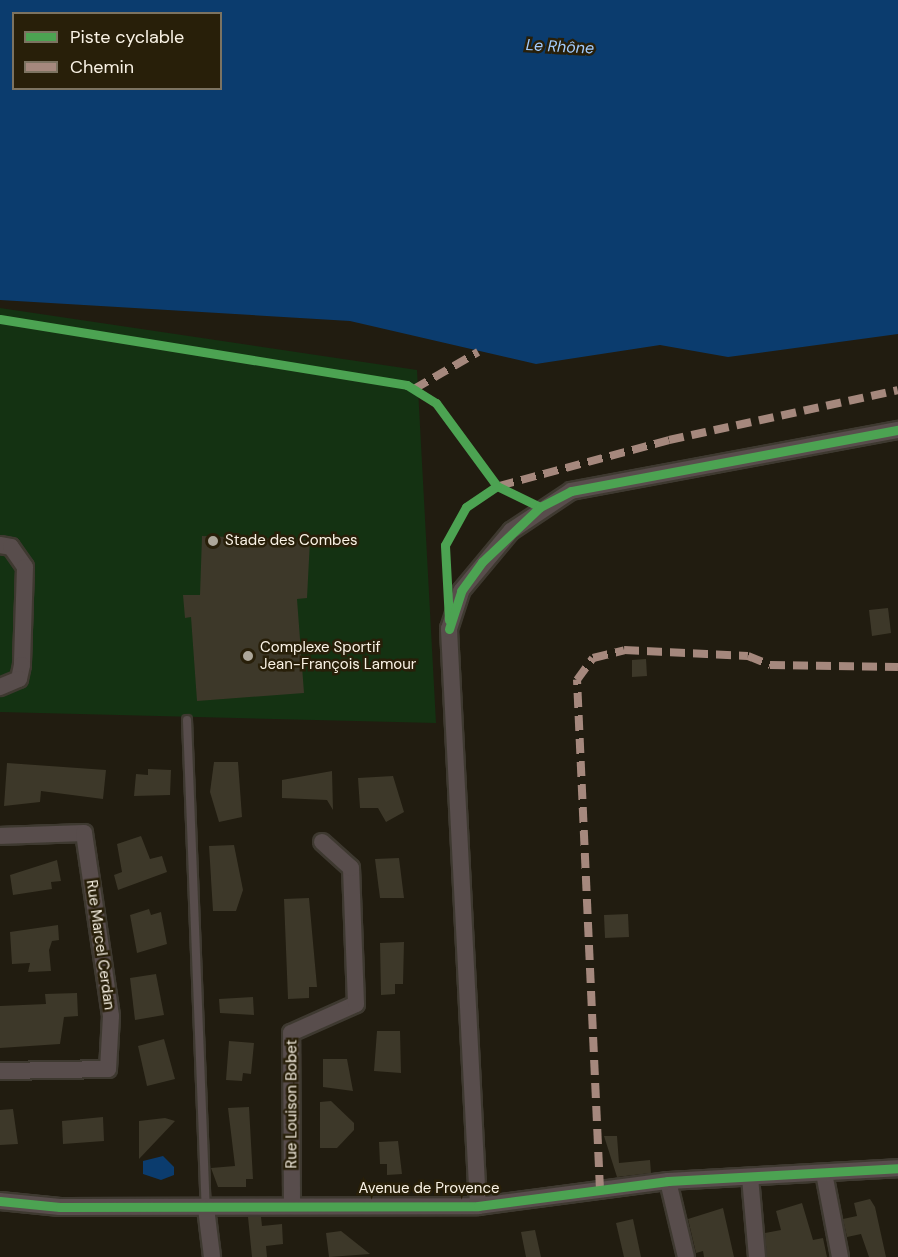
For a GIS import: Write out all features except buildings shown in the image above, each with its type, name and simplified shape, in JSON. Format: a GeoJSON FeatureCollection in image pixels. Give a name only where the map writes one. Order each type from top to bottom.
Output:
{"type":"FeatureCollection","features":[{"type":"Feature","properties":{"kind":"street"},"geometry":{"type":"LineString","coordinates":[[478,1206],[449,629],[461,591],[511,531],[571,491],[898,430]]}},
{"type":"Feature","properties":{"kind":"street"},"geometry":{"type":"LineString","coordinates":[[0,545],[11,547],[25,567],[22,665],[19,679],[0,687]]}},
{"type":"Feature","properties":{"kind":"street","name":"Rue Marcel Cerdan"},"geometry":{"type":"LineString","coordinates":[[0,836],[84,834],[111,1016],[108,1069],[0,1071]]}},
{"type":"Feature","properties":{"kind":"street","name":"Rue Louison Bobet"},"geometry":{"type":"LineString","coordinates":[[292,1203],[291,1033],[356,1004],[351,868],[322,842]]}},
{"type":"Feature","properties":{"kind":"street","name":"Avenue de Provence"},"geometry":{"type":"LineString","coordinates":[[0,1201],[60,1207],[206,1208],[292,1203],[478,1206],[668,1181],[896,1168]]}},
{"type":"Feature","properties":{"kind":"street"},"geometry":{"type":"LineString","coordinates":[[824,1173],[840,1257]]}},
{"type":"Feature","properties":{"kind":"street"},"geometry":{"type":"LineString","coordinates":[[750,1178],[757,1257]]}},
{"type":"Feature","properties":{"kind":"street"},"geometry":{"type":"LineString","coordinates":[[668,1181],[686,1257]]}},
{"type":"Feature","properties":{"kind":"street"},"geometry":{"type":"LineString","coordinates":[[206,1208],[212,1257]]}},
{"type":"Feature","properties":{"kind":"lane"},"geometry":{"type":"LineString","coordinates":[[187,720],[206,1208]]}},
{"type":"Feature","properties":{"kind":"green space","name":"Stade des Combes"},"geometry":{"type":"Polygon","coordinates":[[[0,308],[417,370],[436,723],[0,712],[0,308]]]}},
{"type":"Feature","properties":{"kind":"water","name":"Le Rhône"},"geometry":{"type":"Polygon","coordinates":[[[0,0],[898,0],[898,334],[728,357],[660,345],[536,364],[350,321],[0,300],[0,0]]]}},
{"type":"Feature","properties":{"kind":"water"},"geometry":{"type":"Polygon","coordinates":[[[163,1156],[174,1167],[174,1175],[161,1180],[143,1174],[143,1161],[163,1156]]]}},
{"type":"Feature","properties":{"kind":"marked path"},"geometry":{"type":"LineString","coordinates":[[414,389],[478,352]]}},
{"type":"Feature","properties":{"kind":"marked path"},"geometry":{"type":"LineString","coordinates":[[499,486],[669,440],[898,390]]}},
{"type":"Feature","properties":{"kind":"marked path"},"geometry":{"type":"LineString","coordinates":[[600,1190],[577,680],[593,658],[624,650],[748,656],[770,665],[898,667]]}},
{"type":"Feature","properties":{"kind":"cycle path"},"geometry":{"type":"LineString","coordinates":[[0,319],[407,385],[436,403],[497,486],[540,507]]}},
{"type":"Feature","properties":{"kind":"cycle path"},"geometry":{"type":"LineString","coordinates":[[449,629],[461,591],[482,562],[540,507],[571,491],[898,430]]}},
{"type":"Feature","properties":{"kind":"cycle path"},"geometry":{"type":"LineString","coordinates":[[449,620],[445,545],[466,507],[497,486]]}},
{"type":"Feature","properties":{"kind":"cycle path"},"geometry":{"type":"LineString","coordinates":[[0,1201],[60,1207],[478,1206],[668,1181],[898,1168]]}},
{"type":"Feature","properties":{"kind":"place","name":"Stade des Combes"},"geometry":{"type":"Point","coordinates":[213,541]}},
{"type":"Feature","properties":{"kind":"place","name":"Complexe Sportif Jean-François Lamour"},"geometry":{"type":"Point","coordinates":[248,656]}}]}
